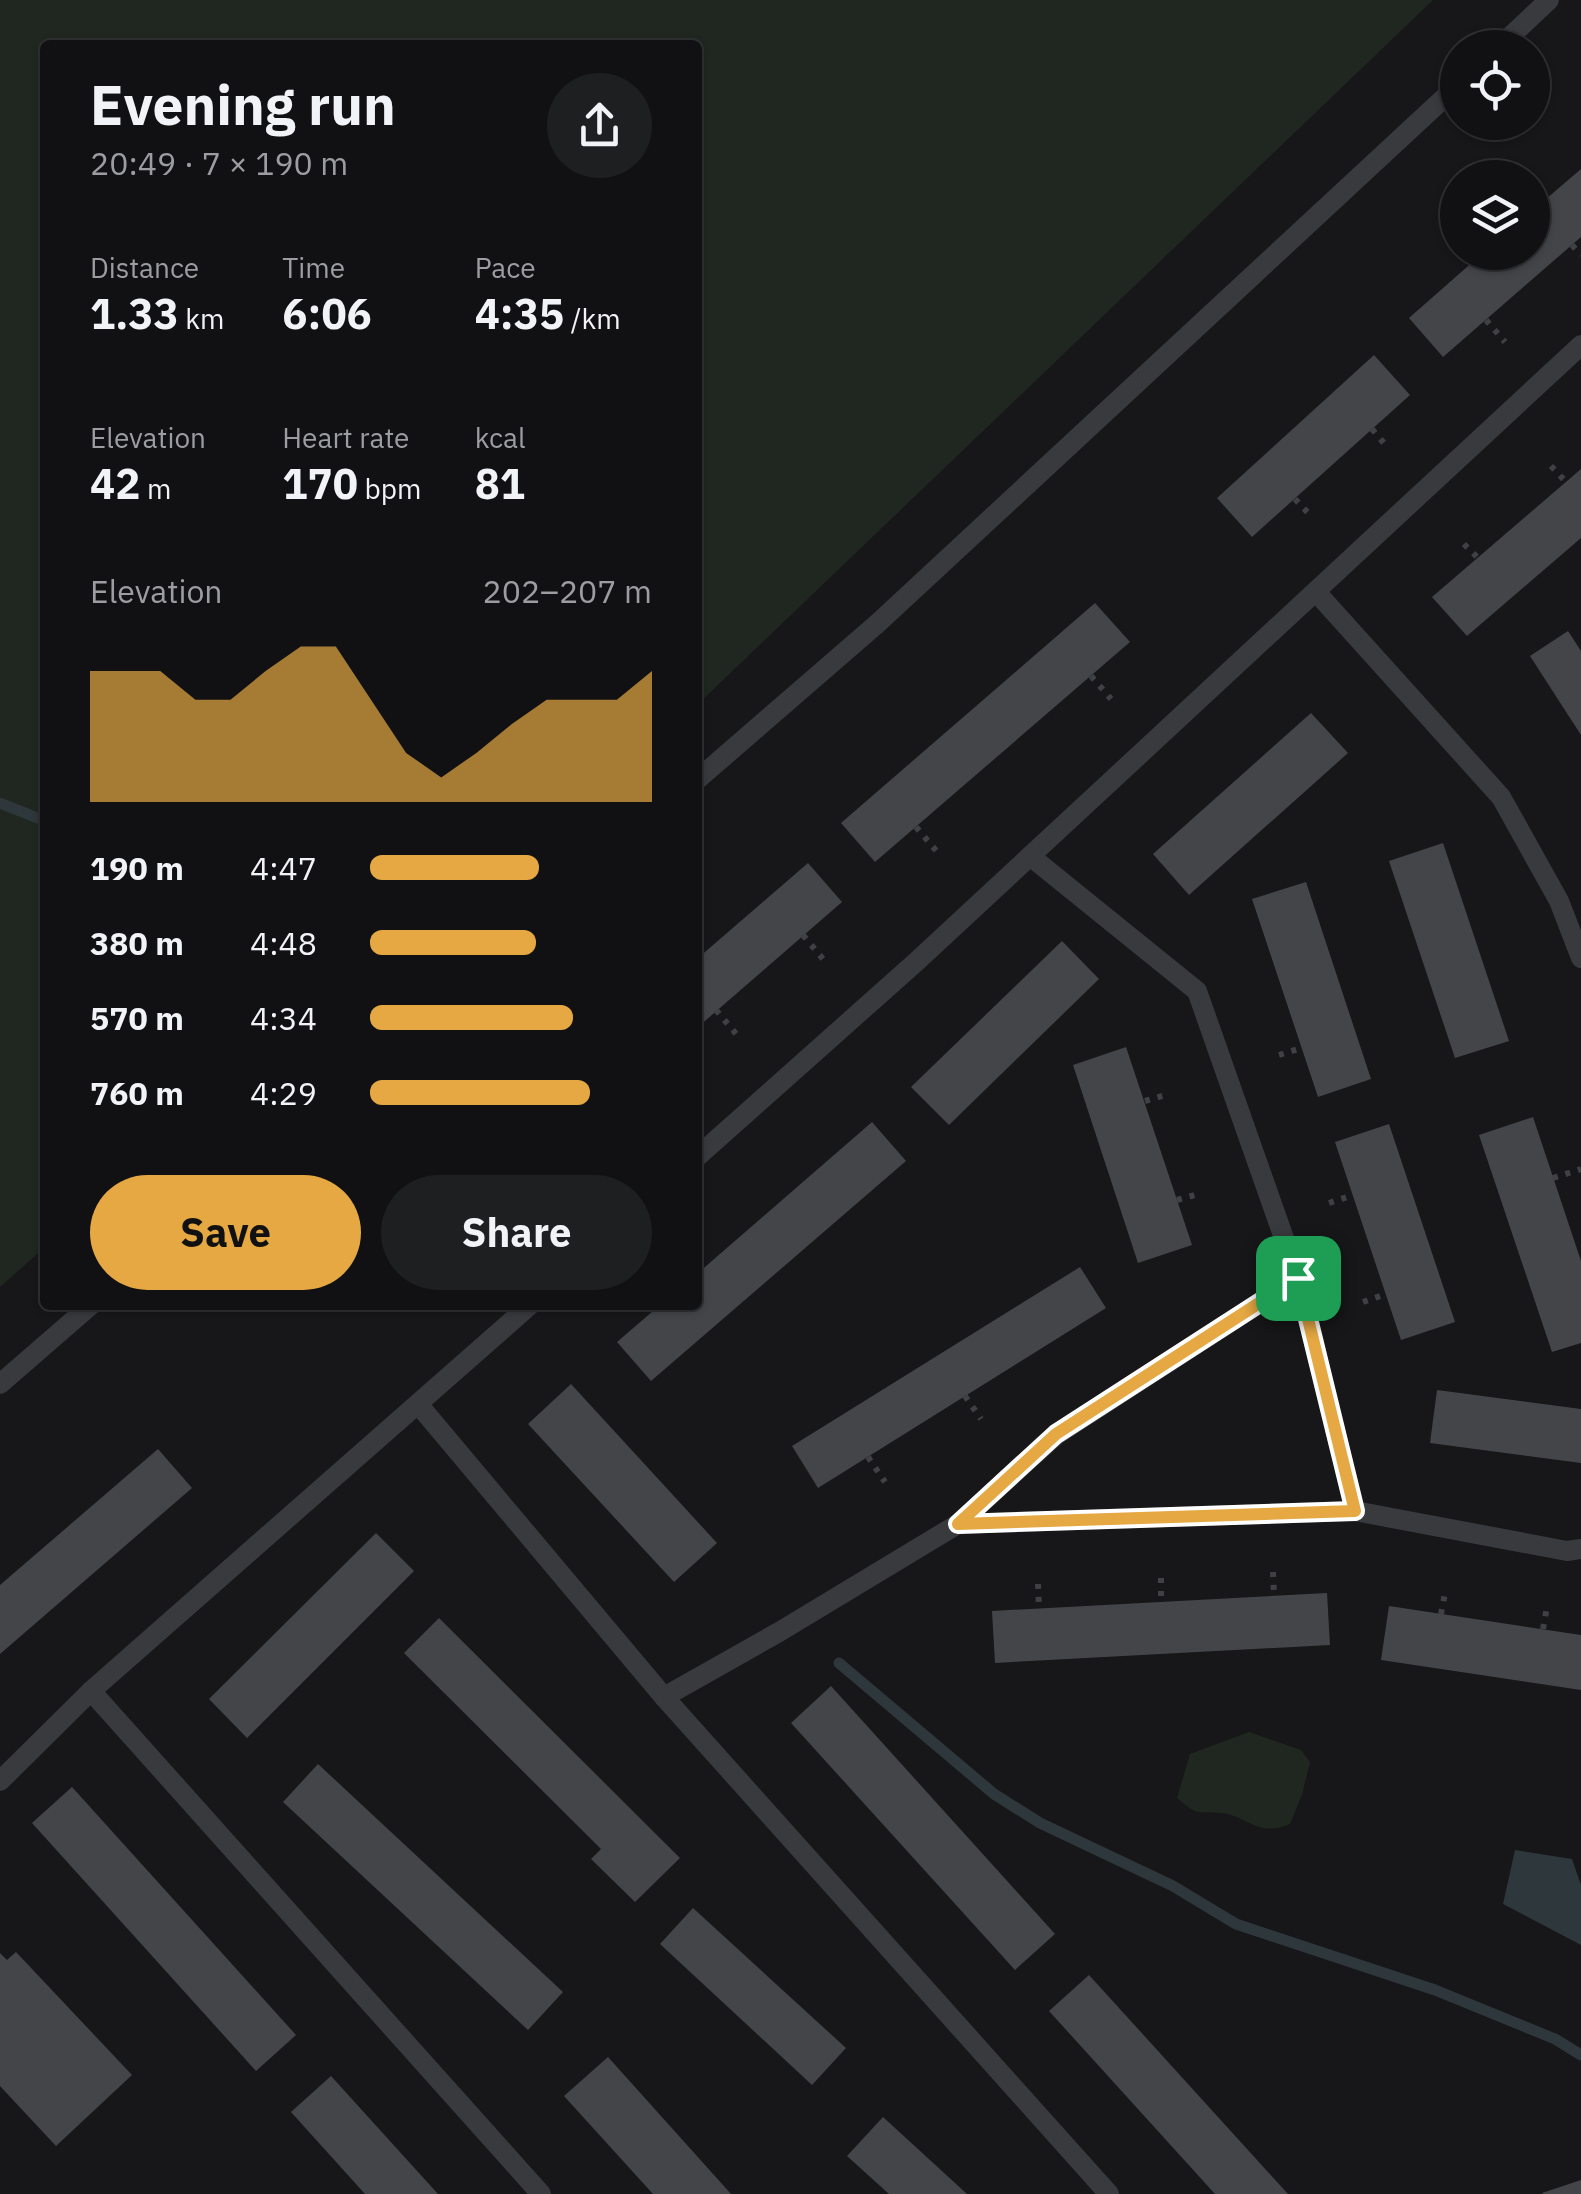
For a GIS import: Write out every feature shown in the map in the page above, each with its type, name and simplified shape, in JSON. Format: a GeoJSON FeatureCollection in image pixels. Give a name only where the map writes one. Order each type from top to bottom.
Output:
{"type":"FeatureCollection","features":[{"type":"Feature","properties":{"kind":"lane"},"geometry":{"type":"LineString","coordinates":[[1517,30],[1549,0]]}},
{"type":"Feature","properties":{"kind":"lane"},"geometry":{"type":"LineString","coordinates":[[702,776],[906,597],[1440,102]]}},
{"type":"Feature","properties":{"kind":"lane"},"geometry":{"type":"LineString","coordinates":[[702,1152],[916,962],[1581,345]]}},
{"type":"Feature","properties":{"kind":"lane"},"geometry":{"type":"LineString","coordinates":[[1317,593],[1501,797],[1559,901],[1581,958]]}},
{"type":"Feature","properties":{"kind":"lane"},"geometry":{"type":"LineString","coordinates":[[1030,856],[1198,992],[1298,1278],[1355,1511]]}},
{"type":"Feature","properties":{"kind":"lane"},"geometry":{"type":"LineString","coordinates":[[664,1696],[958,1524],[1056,1434],[1298,1278]]}},
{"type":"Feature","properties":{"kind":"lane"},"geometry":{"type":"LineString","coordinates":[[0,1384],[85,1310]]}},
{"type":"Feature","properties":{"kind":"lane"},"geometry":{"type":"LineString","coordinates":[[0,1781],[90,1691],[524,1310]]}},
{"type":"Feature","properties":{"kind":"lane"},"geometry":{"type":"LineString","coordinates":[[418,1404],[664,1696],[1109,2194]]}},
{"type":"Feature","properties":{"kind":"lane"},"geometry":{"type":"LineString","coordinates":[[958,1524],[1355,1511],[1568,1551],[1581,1549]]}},
{"type":"Feature","properties":{"kind":"lane"},"geometry":{"type":"LineString","coordinates":[[90,1691],[541,2194]]}},
{"type":"Feature","properties":{"kind":"path"},"geometry":{"type":"LineString","coordinates":[[1572,245],[1581,255]]}},
{"type":"Feature","properties":{"kind":"path"},"geometry":{"type":"LineString","coordinates":[[1486,320],[1505,342]]}},
{"type":"Feature","properties":{"kind":"path"},"geometry":{"type":"LineString","coordinates":[[1372,429],[1388,448]]}},
{"type":"Feature","properties":{"kind":"path"},"geometry":{"type":"LineString","coordinates":[[1551,466],[1566,482]]}},
{"type":"Feature","properties":{"kind":"path"},"geometry":{"type":"LineString","coordinates":[[1295,498],[1312,517]]}},
{"type":"Feature","properties":{"kind":"path"},"geometry":{"type":"LineString","coordinates":[[1464,544],[1478,558]]}},
{"type":"Feature","properties":{"kind":"path"},"geometry":{"type":"LineString","coordinates":[[1091,676],[1111,699]]}},
{"type":"Feature","properties":{"kind":"path"},"geometry":{"type":"LineString","coordinates":[[916,827],[939,854]]}},
{"type":"Feature","properties":{"kind":"path"},"geometry":{"type":"LineString","coordinates":[[804,935],[823,958]]}},
{"type":"Feature","properties":{"kind":"path"},"geometry":{"type":"LineString","coordinates":[[716,1010],[737,1036]]}},
{"type":"Feature","properties":{"kind":"path"},"geometry":{"type":"LineString","coordinates":[[1279,1055],[1301,1048]]}},
{"type":"Feature","properties":{"kind":"path"},"geometry":{"type":"LineString","coordinates":[[1145,1101],[1169,1094]]}},
{"type":"Feature","properties":{"kind":"path"},"geometry":{"type":"LineString","coordinates":[[1554,1178],[1581,1169]]}},
{"type":"Feature","properties":{"kind":"path"},"geometry":{"type":"LineString","coordinates":[[1178,1200],[1202,1193]]}},
{"type":"Feature","properties":{"kind":"path"},"geometry":{"type":"LineString","coordinates":[[1329,1202],[1353,1195]]}},
{"type":"Feature","properties":{"kind":"path"},"geometry":{"type":"LineString","coordinates":[[1364,1302],[1386,1294]]}},
{"type":"Feature","properties":{"kind":"path"},"geometry":{"type":"LineString","coordinates":[[965,1396],[981,1420]]}},
{"type":"Feature","properties":{"kind":"path"},"geometry":{"type":"LineString","coordinates":[[868,1457],[884,1482]]}},
{"type":"Feature","properties":{"kind":"path"},"geometry":{"type":"LineString","coordinates":[[1274,1572],[1274,1596]]}},
{"type":"Feature","properties":{"kind":"path"},"geometry":{"type":"LineString","coordinates":[[1161,1578],[1161,1601]]}},
{"type":"Feature","properties":{"kind":"path"},"geometry":{"type":"LineString","coordinates":[[1038,1584],[1039,1608]]}},
{"type":"Feature","properties":{"kind":"path"},"geometry":{"type":"LineString","coordinates":[[1441,1614],[1445,1594]]}},
{"type":"Feature","properties":{"kind":"path"},"geometry":{"type":"LineString","coordinates":[[1543,1629],[1548,1608]]}},
{"type":"Feature","properties":{"kind":"shaded area"},"geometry":{"type":"Polygon","coordinates":[[[0,0],[1433,0],[702,700],[702,40],[40,40],[40,1251],[0,1287],[0,0]]]}},
{"type":"Feature","properties":{"kind":"shaded area"},"geometry":{"type":"Polygon","coordinates":[[[1249,1732],[1301,1750],[1310,1762],[1290,1824],[1269,1829],[1231,1815],[1195,1811],[1177,1798],[1190,1754],[1249,1732]]]}},
{"type":"Feature","properties":{"kind":"shaded area"},"geometry":{"type":"Polygon","coordinates":[[[1515,1850],[1572,1859],[1581,1885],[1581,1945],[1503,1904],[1515,1850]]]}},
{"type":"Feature","properties":{"kind":"building"},"geometry":{"type":"Polygon","coordinates":[[[1581,169],[1581,237],[1550,264],[1550,196],[1581,169]]]}},
{"type":"Feature","properties":{"kind":"building"},"geometry":{"type":"Polygon","coordinates":[[[1464,270],[1543,270],[1443,357],[1409,318],[1464,270]]]}},
{"type":"Feature","properties":{"kind":"building"},"geometry":{"type":"Polygon","coordinates":[[[1374,355],[1410,395],[1252,537],[1217,498],[1374,355]]]}},
{"type":"Feature","properties":{"kind":"building"},"geometry":{"type":"Polygon","coordinates":[[[1581,469],[1581,538],[1467,636],[1432,597],[1581,469]]]}},
{"type":"Feature","properties":{"kind":"building"},"geometry":{"type":"Polygon","coordinates":[[[1095,603],[1130,642],[875,862],[841,823],[1095,603]]]}},
{"type":"Feature","properties":{"kind":"building"},"geometry":{"type":"Polygon","coordinates":[[[1568,631],[1581,651],[1581,735],[1530,656],[1568,631]]]}},
{"type":"Feature","properties":{"kind":"building"},"geometry":{"type":"Polygon","coordinates":[[[1311,713],[1348,753],[1189,895],[1153,854],[1311,713]]]}},
{"type":"Feature","properties":{"kind":"building"},"geometry":{"type":"Polygon","coordinates":[[[1443,843],[1509,1041],[1455,1058],[1389,861],[1443,843]]]}},
{"type":"Feature","properties":{"kind":"building"},"geometry":{"type":"Polygon","coordinates":[[[808,863],[842,902],[702,1024],[702,955],[808,863]]]}},
{"type":"Feature","properties":{"kind":"building"},"geometry":{"type":"Polygon","coordinates":[[[1306,882],[1371,1079],[1318,1097],[1252,899],[1306,882]]]}},
{"type":"Feature","properties":{"kind":"building"},"geometry":{"type":"Polygon","coordinates":[[[1062,941],[1099,979],[949,1125],[911,1087],[1062,941]]]}},
{"type":"Feature","properties":{"kind":"building"},"geometry":{"type":"Polygon","coordinates":[[[1126,1047],[1192,1245],[1138,1263],[1073,1065],[1126,1047]]]}},
{"type":"Feature","properties":{"kind":"building"},"geometry":{"type":"Polygon","coordinates":[[[1533,1117],[1581,1261],[1581,1343],[1552,1352],[1479,1135],[1533,1117]]]}},
{"type":"Feature","properties":{"kind":"building"},"geometry":{"type":"Polygon","coordinates":[[[872,1122],[906,1161],[651,1381],[617,1342],[654,1310],[702,1310],[702,1270],[872,1122]]]}},
{"type":"Feature","properties":{"kind":"building"},"geometry":{"type":"Polygon","coordinates":[[[1389,1124],[1455,1322],[1401,1340],[1335,1142],[1389,1124]]]}},
{"type":"Feature","properties":{"kind":"building"},"geometry":{"type":"Polygon","coordinates":[[[1080,1267],[1106,1308],[818,1488],[792,1446],[1080,1267]]]}},
{"type":"Feature","properties":{"kind":"building"},"geometry":{"type":"Polygon","coordinates":[[[571,1384],[717,1543],[674,1582],[528,1424],[571,1384]]]}},
{"type":"Feature","properties":{"kind":"building"},"geometry":{"type":"Polygon","coordinates":[[[1437,1390],[1581,1409],[1581,1463],[1430,1443],[1437,1390]]]}},
{"type":"Feature","properties":{"kind":"building"},"geometry":{"type":"Polygon","coordinates":[[[158,1449],[192,1488],[0,1654],[0,1585],[158,1449]]]}},
{"type":"Feature","properties":{"kind":"building"},"geometry":{"type":"Polygon","coordinates":[[[376,1533],[414,1571],[247,1738],[209,1699],[376,1533]]]}},
{"type":"Feature","properties":{"kind":"building"},"geometry":{"type":"Polygon","coordinates":[[[1327,1593],[1330,1645],[995,1663],[992,1611],[1327,1593]]]}},
{"type":"Feature","properties":{"kind":"building"},"geometry":{"type":"Polygon","coordinates":[[[1389,1606],[1581,1635],[1581,1690],[1381,1660],[1389,1606]]]}},
{"type":"Feature","properties":{"kind":"building"},"geometry":{"type":"Polygon","coordinates":[[[439,1618],[680,1858],[635,1902],[591,1859],[601,1849],[404,1653],[439,1618]]]}},
{"type":"Feature","properties":{"kind":"building"},"geometry":{"type":"Polygon","coordinates":[[[831,1686],[1055,1934],[1015,1970],[791,1723],[831,1686]]]}},
{"type":"Feature","properties":{"kind":"building"},"geometry":{"type":"Polygon","coordinates":[[[318,1764],[563,1992],[528,2030],[283,1802],[318,1764]]]}},
{"type":"Feature","properties":{"kind":"building"},"geometry":{"type":"Polygon","coordinates":[[[72,1787],[296,2035],[256,2071],[32,1823],[72,1787]]]}},
{"type":"Feature","properties":{"kind":"building"},"geometry":{"type":"Polygon","coordinates":[[[693,1908],[846,2048],[812,2085],[660,1944],[693,1908]]]}},
{"type":"Feature","properties":{"kind":"building"},"geometry":{"type":"Polygon","coordinates":[[[16,1952],[132,2075],[56,2146],[0,2086],[0,1953],[7,1960],[16,1952]]]}},
{"type":"Feature","properties":{"kind":"building"},"geometry":{"type":"Polygon","coordinates":[[[1089,1975],[1288,2194],[1215,2194],[1049,2011],[1089,1975]]]}},
{"type":"Feature","properties":{"kind":"building"},"geometry":{"type":"Polygon","coordinates":[[[608,2057],[731,2194],[653,2194],[564,2096],[608,2057]]]}},
{"type":"Feature","properties":{"kind":"building"},"geometry":{"type":"Polygon","coordinates":[[[331,2076],[438,2194],[365,2194],[291,2112],[331,2076]]]}},
{"type":"Feature","properties":{"kind":"building"},"geometry":{"type":"Polygon","coordinates":[[[883,2117],[967,2194],[889,2194],[847,2156],[883,2117]]]}},
{"type":"Feature","properties":{"kind":"building"},"geometry":{"type":"Polygon","coordinates":[[[1581,2180],[1581,2194],[1542,2193],[1581,2180]]]}},
{"type":"Feature","properties":{"kind":"waterway"},"geometry":{"type":"LineString","coordinates":[[0,803],[40,819]]}},
{"type":"Feature","properties":{"kind":"waterway"},"geometry":{"type":"LineString","coordinates":[[839,1663],[994,1794],[1040,1823],[1173,1886],[1236,1924],[1435,1990],[1555,2039],[1581,2055]]}},
{"type":"Feature","properties":{"kind":"route"},"geometry":{"type":"LineString","coordinates":[[1298,1278],[1355,1511],[958,1524],[1056,1434],[1298,1278]]}}]}
